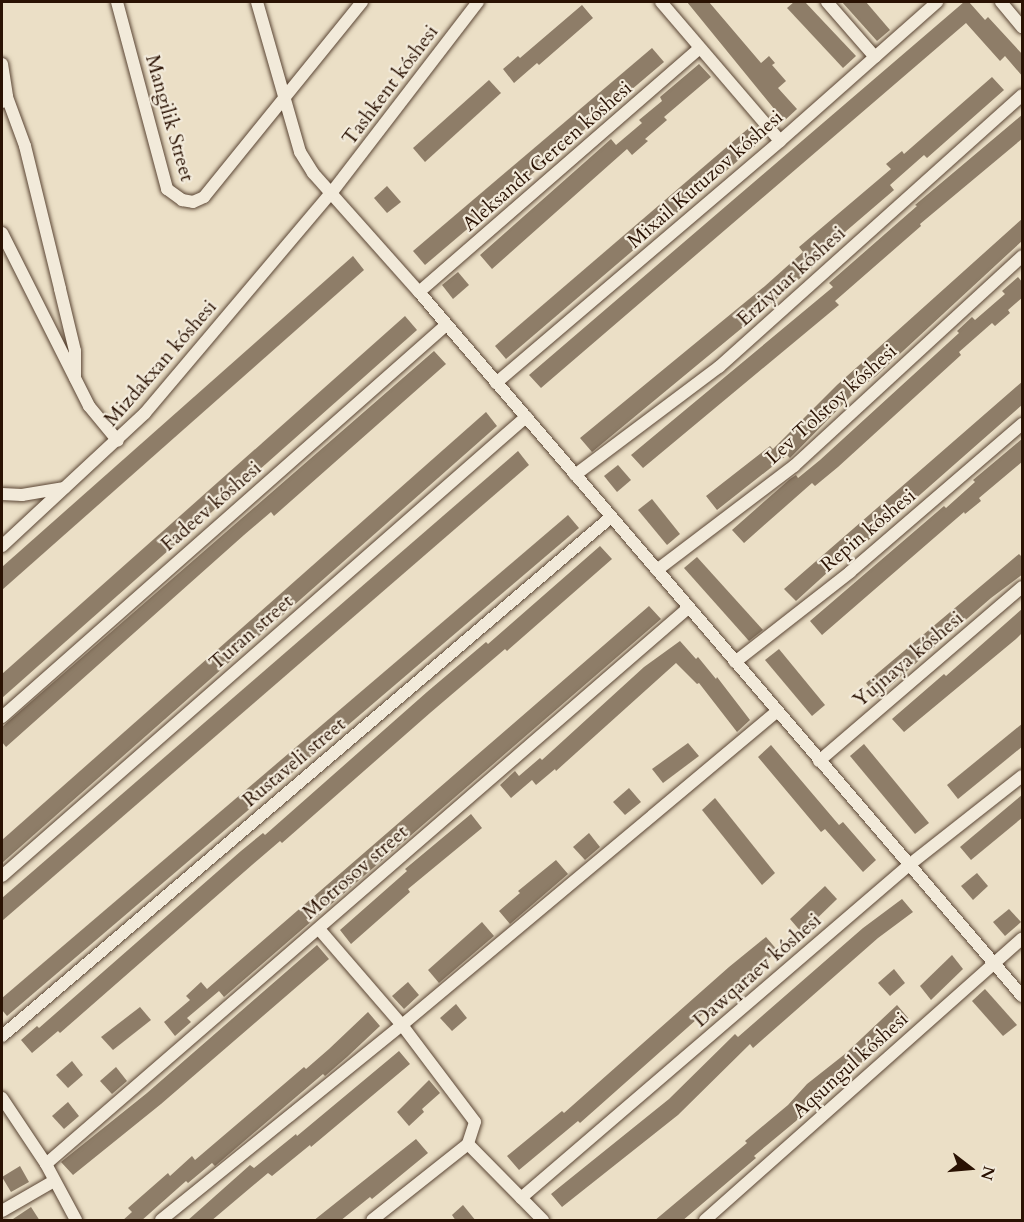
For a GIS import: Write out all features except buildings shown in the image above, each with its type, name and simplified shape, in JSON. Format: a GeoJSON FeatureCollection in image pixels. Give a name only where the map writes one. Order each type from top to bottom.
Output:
{"type":"FeatureCollection","features":[{"type":"Feature","properties":{"kind":"street","name":"Mangilik Street"},"geometry":{"type":"LineString","coordinates":[[117,2],[167,189],[174,196],[193,202],[204,197],[362,2]]}},
{"type":"Feature","properties":{"kind":"street"},"geometry":{"type":"LineString","coordinates":[[256,2],[300,152],[313,173],[419,292],[819,761],[1023,996]]}},
{"type":"Feature","properties":{"kind":"street","name":"Tashkent kóshesi"},"geometry":{"type":"LineString","coordinates":[[332,192],[478,2]]}},
{"type":"Feature","properties":{"kind":"street"},"geometry":{"type":"LineString","coordinates":[[661,2],[780,141]]}},
{"type":"Feature","properties":{"kind":"street"},"geometry":{"type":"LineString","coordinates":[[827,2],[875,57]]}},
{"type":"Feature","properties":{"kind":"street","name":"Mixail Kutuzov kóshesi"},"geometry":{"type":"LineString","coordinates":[[496,383],[780,141],[937,2]]}},
{"type":"Feature","properties":{"kind":"street"},"geometry":{"type":"LineString","coordinates":[[1001,2],[1023,27]]}},
{"type":"Feature","properties":{"kind":"street","name":"Aleksandr Gercen kóshesi"},"geometry":{"type":"LineString","coordinates":[[419,292],[700,48]]}},
{"type":"Feature","properties":{"kind":"street"},"geometry":{"type":"LineString","coordinates":[[2,64],[4,100],[25,146],[75,351],[75,378]]}},
{"type":"Feature","properties":{"kind":"street","name":"Erziyuar kóshesi"},"geometry":{"type":"LineString","coordinates":[[576,476],[719,367],[1023,94]]}},
{"type":"Feature","properties":{"kind":"street","name":"Mizdakxan kóshesi"},"geometry":{"type":"LineString","coordinates":[[2,546],[146,413],[332,192]]}},
{"type":"Feature","properties":{"kind":"street"},"geometry":{"type":"LineString","coordinates":[[2,233],[89,406],[118,441]]}},
{"type":"Feature","properties":{"kind":"street","name":"Lev Tolstoy kóshesi"},"geometry":{"type":"LineString","coordinates":[[657,570],[794,466],[1023,256]]}},
{"type":"Feature","properties":{"kind":"street","name":"Fadeev kóshesi"},"geometry":{"type":"LineString","coordinates":[[2,717],[446,325]]}},
{"type":"Feature","properties":{"kind":"street","name":"Turan street"},"geometry":{"type":"LineString","coordinates":[[2,876],[526,417]]}},
{"type":"Feature","properties":{"kind":"street","name":"Repin kóshesi"},"geometry":{"type":"LineString","coordinates":[[735,662],[850,572],[1023,424]]}},
{"type":"Feature","properties":{"kind":"street"},"geometry":{"type":"LineString","coordinates":[[2,494],[22,495],[64,488]]}},
{"type":"Feature","properties":{"kind":"street","name":"Rustaveli street"},"geometry":{"type":"LineString","coordinates":[[2,1036],[611,517]]}},
{"type":"Feature","properties":{"kind":"street","name":"Yujnaya kóshesi"},"geometry":{"type":"LineString","coordinates":[[819,761],[1023,587]]}},
{"type":"Feature","properties":{"kind":"street","name":"Motrosov street"},"geometry":{"type":"LineString","coordinates":[[46,1164],[688,608]]}},
{"type":"Feature","properties":{"kind":"street"},"geometry":{"type":"LineString","coordinates":[[161,1221],[402,1025],[777,712]]}},
{"type":"Feature","properties":{"kind":"street","name":"Dawqaraev kóshesi"},"geometry":{"type":"LineString","coordinates":[[521,1198],[909,865],[1023,776]]}},
{"type":"Feature","properties":{"kind":"street"},"geometry":{"type":"LineString","coordinates":[[319,929],[402,1025],[475,1122],[468,1144],[372,1221]]}},
{"type":"Feature","properties":{"kind":"street","name":"Aqsungul kóshesi"},"geometry":{"type":"LineString","coordinates":[[705,1221],[993,963],[1023,939]]}},
{"type":"Feature","properties":{"kind":"street"},"geometry":{"type":"LineString","coordinates":[[2,1098],[46,1164],[76,1221]]}},
{"type":"Feature","properties":{"kind":"street"},"geometry":{"type":"LineString","coordinates":[[468,1144],[543,1221]]}},
{"type":"Feature","properties":{"kind":"street"},"geometry":{"type":"LineString","coordinates":[[2,1211],[54,1181]]}}]}
